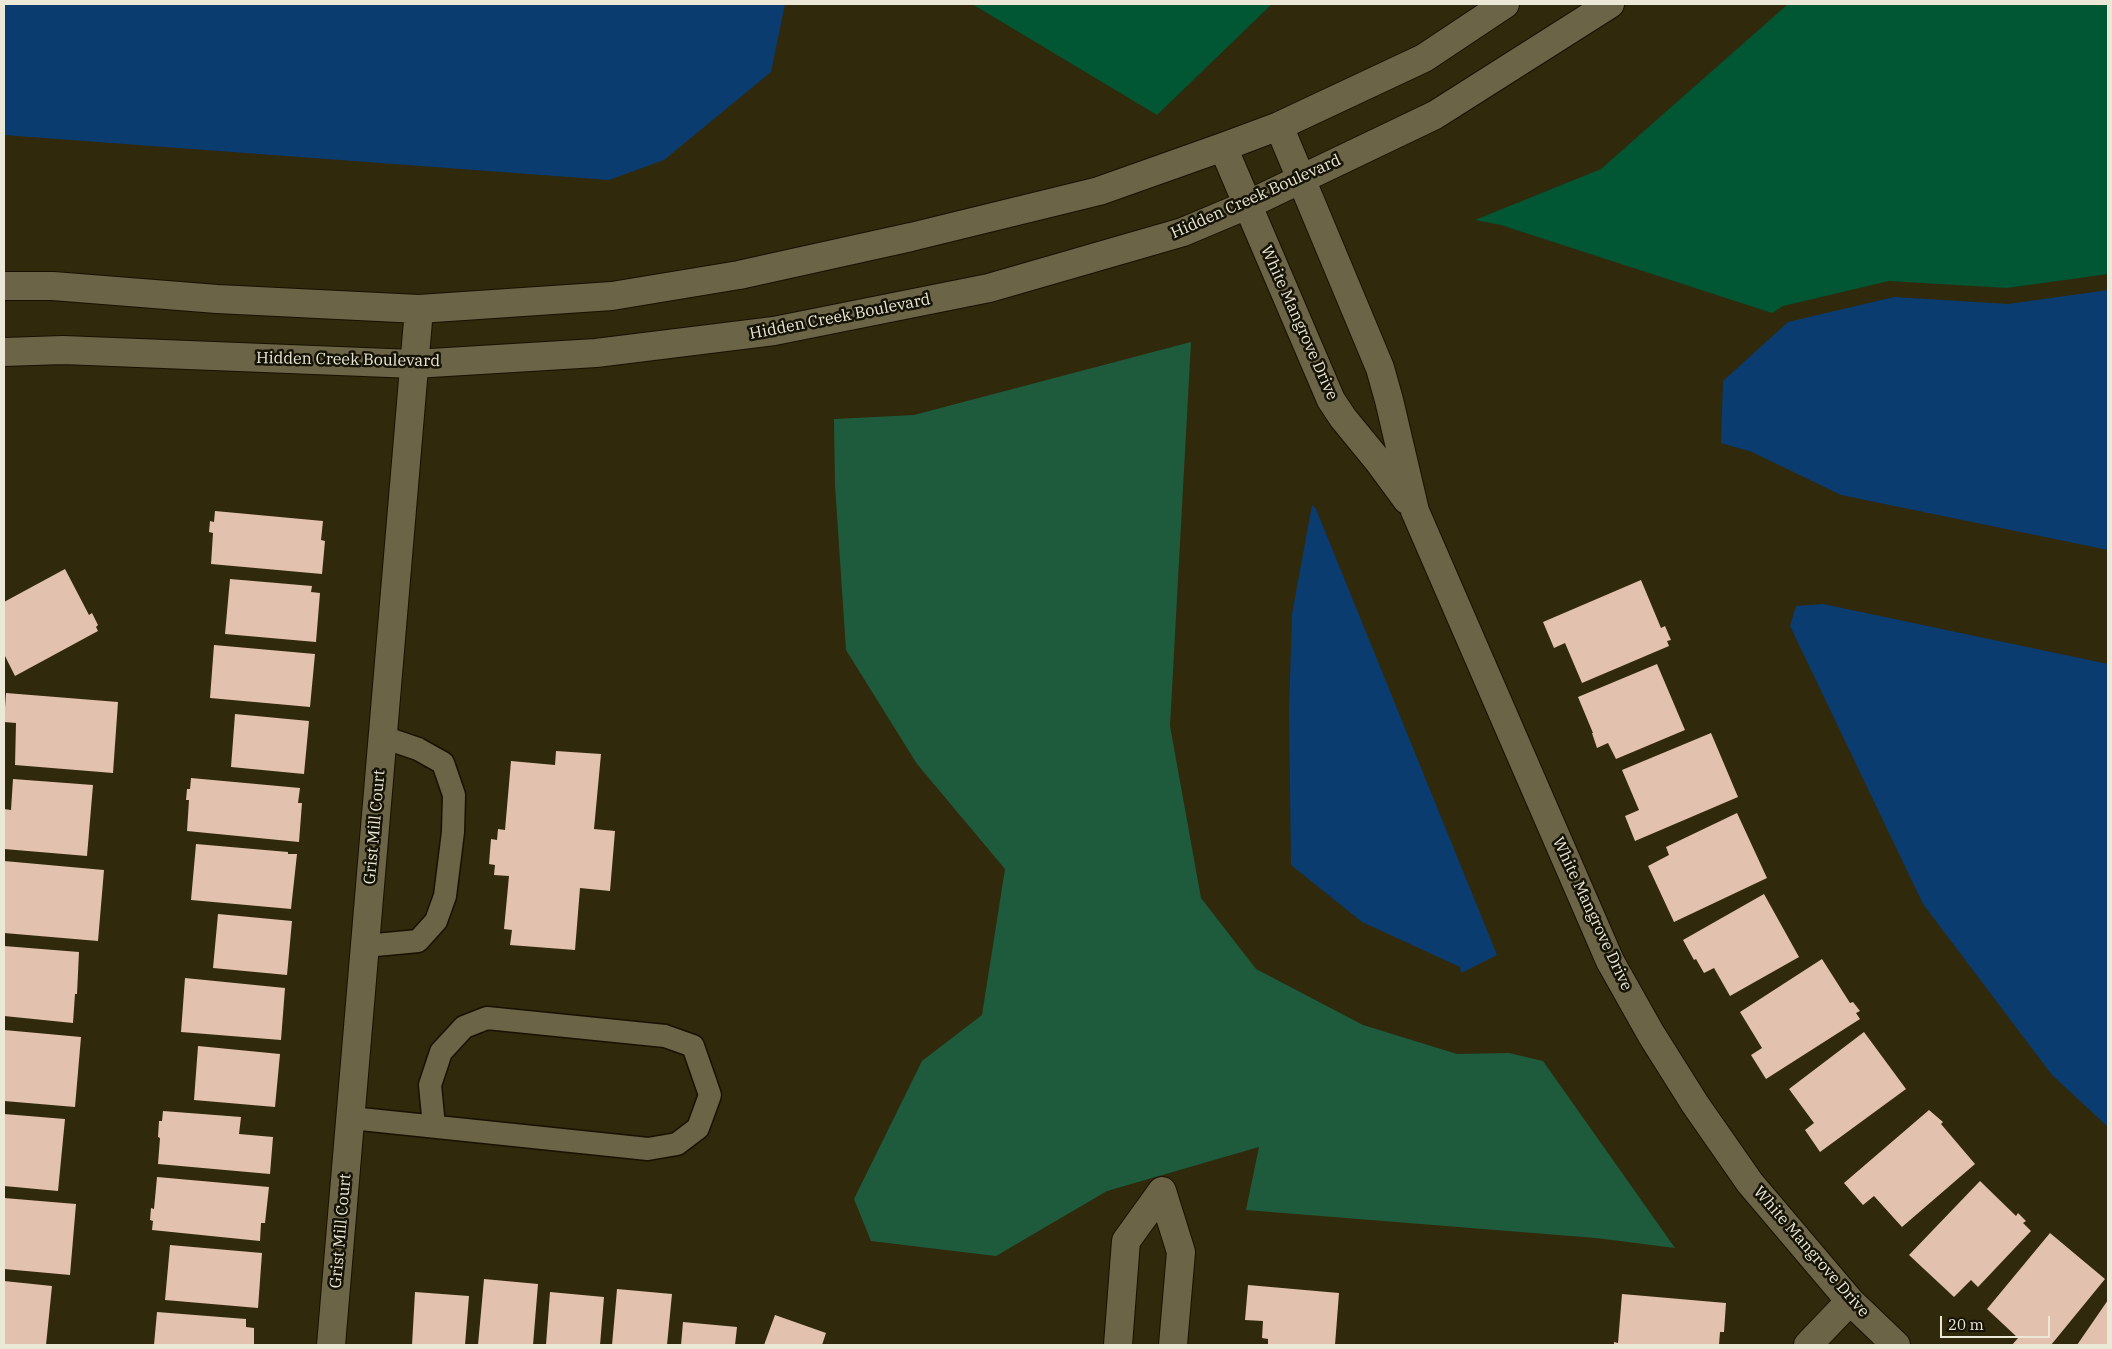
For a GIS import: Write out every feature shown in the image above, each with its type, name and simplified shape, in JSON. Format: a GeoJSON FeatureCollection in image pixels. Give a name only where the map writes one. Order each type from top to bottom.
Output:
{"type":"FeatureCollection","features":[{"type":"Feature","properties":{"kind":"street"},"geometry":{"type":"LineString","coordinates":[[4,286],[53,286],[217,299],[419,309],[612,296],[739,275],[910,237],[1099,191],[1279,126],[1424,58],[1504,4]]}},
{"type":"Feature","properties":{"kind":"street","name":"Hidden Creek Boulevard"},"geometry":{"type":"LineString","coordinates":[[4,352],[63,350],[414,364],[596,353],[774,331],[989,288],[1182,232],[1301,180],[1435,115],[1610,4]]}},
{"type":"Feature","properties":{"kind":"street","name":"White Mangrove Drive"},"geometry":{"type":"LineString","coordinates":[[1279,126],[1380,368],[1414,511],[1610,961],[1642,1018],[1695,1104],[1750,1183],[1850,1300],[1896,1345]]}},
{"type":"Feature","properties":{"kind":"street","name":"White Mangrove Drive"},"geometry":{"type":"LineString","coordinates":[[1223,147],[1246,205],[1331,400],[1414,511]]}},
{"type":"Feature","properties":{"kind":"street","name":"Grist Mill Court"},"geometry":{"type":"LineString","coordinates":[[331,1345],[419,309]]}},
{"type":"Feature","properties":{"kind":"street"},"geometry":{"type":"LineString","coordinates":[[1118,1345],[1126,1241],[1162,1191],[1181,1252],[1173,1345]]}},
{"type":"Feature","properties":{"kind":"street"},"geometry":{"type":"LineString","coordinates":[[1808,1345],[1850,1300]]}},
{"type":"Feature","properties":{"kind":"lane"},"geometry":{"type":"LineString","coordinates":[[365,946],[418,941],[436,921],[445,896],[453,832],[454,795],[443,763],[418,749],[383,737]]}},
{"type":"Feature","properties":{"kind":"lane"},"geometry":{"type":"LineString","coordinates":[[351,1118],[648,1149],[677,1144],[698,1128],[710,1096],[693,1046],[665,1036],[487,1018],[464,1027],[441,1052],[430,1084],[434,1126]]}},
{"type":"Feature","properties":{"kind":"green space"},"geometry":{"type":"Polygon","coordinates":[[[972,4],[1272,4],[1157,115],[972,4]]]}},
{"type":"Feature","properties":{"kind":"green space"},"geometry":{"type":"Polygon","coordinates":[[[1788,4],[2108,4],[2108,274],[2007,288],[1889,281],[1783,306],[1772,313],[1501,225],[1475,220],[1601,169],[1788,4]]]}},
{"type":"Feature","properties":{"kind":"green space"},"geometry":{"type":"Polygon","coordinates":[[[1191,342],[1170,726],[1201,898],[1256,969],[1363,1025],[1457,1054],[1509,1053],[1543,1061],[1675,1248],[1596,1238],[1246,1210],[1259,1147],[1107,1191],[996,1256],[871,1241],[854,1199],[922,1061],[982,1015],[1005,869],[917,764],[846,650],[835,485],[834,419],[914,415],[1191,342]]]}},
{"type":"Feature","properties":{"kind":"water"},"geometry":{"type":"Polygon","coordinates":[[[4,4],[785,4],[771,72],[664,160],[609,180],[4,135],[4,4]]]}},
{"type":"Feature","properties":{"kind":"water"},"geometry":{"type":"Polygon","coordinates":[[[2108,290],[2108,550],[1841,495],[1752,452],[1721,443],[1723,381],[1788,322],[1894,297],[2008,304],[2108,290]]]}},
{"type":"Feature","properties":{"kind":"water"},"geometry":{"type":"Polygon","coordinates":[[[1312,505],[1316,509],[1497,955],[1461,973],[1460,967],[1362,922],[1291,865],[1289,711],[1292,614],[1312,505]]]}},
{"type":"Feature","properties":{"kind":"water"},"geometry":{"type":"Polygon","coordinates":[[[1823,604],[2108,664],[2108,1127],[2052,1075],[1923,904],[1790,626],[1796,606],[1823,604]]]}},
{"type":"Feature","properties":{"kind":"building"},"geometry":{"type":"Polygon","coordinates":[[[215,511],[323,521],[321,540],[325,541],[322,574],[211,564],[213,533],[209,532],[210,521],[214,522],[215,511]]]}},
{"type":"Feature","properties":{"kind":"building"},"geometry":{"type":"Polygon","coordinates":[[[65,569],[89,615],[92,613],[98,625],[96,627],[98,631],[15,676],[4,654],[4,602],[65,569]]]}},
{"type":"Feature","properties":{"kind":"building"},"geometry":{"type":"Polygon","coordinates":[[[230,579],[312,586],[311,592],[320,593],[316,642],[225,634],[230,579]]]}},
{"type":"Feature","properties":{"kind":"building"},"geometry":{"type":"Polygon","coordinates":[[[1641,580],[1661,628],[1665,626],[1671,640],[1667,641],[1669,646],[1582,683],[1565,643],[1554,648],[1543,622],[1641,580]]]}},
{"type":"Feature","properties":{"kind":"building"},"geometry":{"type":"Polygon","coordinates":[[[214,645],[315,654],[310,707],[210,698],[214,645]]]}},
{"type":"Feature","properties":{"kind":"building"},"geometry":{"type":"Polygon","coordinates":[[[1657,664],[1685,730],[1616,759],[1608,743],[1597,748],[1578,697],[1657,664]]]}},
{"type":"Feature","properties":{"kind":"building"},"geometry":{"type":"Polygon","coordinates":[[[6,693],[118,702],[113,773],[15,765],[16,723],[4,722],[6,693]]]}},
{"type":"Feature","properties":{"kind":"building"},"geometry":{"type":"Polygon","coordinates":[[[235,714],[309,721],[304,774],[231,767],[235,714]]]}},
{"type":"Feature","properties":{"kind":"building"},"geometry":{"type":"Polygon","coordinates":[[[1711,733],[1738,797],[1635,841],[1625,816],[1639,810],[1622,770],[1711,733]]]}},
{"type":"Feature","properties":{"kind":"building"},"geometry":{"type":"Polygon","coordinates":[[[556,751],[601,754],[594,829],[615,831],[610,891],[580,888],[575,950],[510,945],[512,930],[504,929],[509,876],[494,875],[495,865],[489,864],[491,839],[497,840],[498,829],[505,830],[511,761],[555,765],[556,751]]]}},
{"type":"Feature","properties":{"kind":"building"},"geometry":{"type":"Polygon","coordinates":[[[191,778],[300,788],[298,803],[302,803],[299,842],[187,831],[189,800],[186,800],[191,778]]]}},
{"type":"Feature","properties":{"kind":"building"},"geometry":{"type":"Polygon","coordinates":[[[13,779],[93,785],[87,856],[4,849],[4,809],[11,810],[13,779]]]}},
{"type":"Feature","properties":{"kind":"building"},"geometry":{"type":"Polygon","coordinates":[[[1737,813],[1767,878],[1674,922],[1648,866],[1669,855],[1666,847],[1737,813]]]}},
{"type":"Feature","properties":{"kind":"building"},"geometry":{"type":"Polygon","coordinates":[[[196,844],[297,854],[291,909],[191,900],[196,844]]]}},
{"type":"Feature","properties":{"kind":"building"},"geometry":{"type":"Polygon","coordinates":[[[4,861],[104,870],[98,941],[4,933],[4,861]]]}},
{"type":"Feature","properties":{"kind":"building"},"geometry":{"type":"Polygon","coordinates":[[[1764,894],[1799,957],[1730,996],[1714,968],[1704,973],[1683,940],[1764,894]]]}},
{"type":"Feature","properties":{"kind":"building"},"geometry":{"type":"Polygon","coordinates":[[[218,914],[292,921],[287,975],[213,968],[218,914]]]}},
{"type":"Feature","properties":{"kind":"building"},"geometry":{"type":"Polygon","coordinates":[[[4,946],[79,952],[77,994],[75,994],[73,1023],[4,1016],[4,946]]]}},
{"type":"Feature","properties":{"kind":"building"},"geometry":{"type":"Polygon","coordinates":[[[1822,959],[1850,1003],[1853,1002],[1860,1011],[1856,1013],[1860,1019],[1766,1079],[1751,1055],[1762,1048],[1740,1012],[1822,959]]]}},
{"type":"Feature","properties":{"kind":"building"},"geometry":{"type":"Polygon","coordinates":[[[185,978],[285,988],[281,1040],[181,1032],[185,978]]]}},
{"type":"Feature","properties":{"kind":"building"},"geometry":{"type":"Polygon","coordinates":[[[4,1030],[81,1037],[75,1107],[4,1101],[4,1030]]]}},
{"type":"Feature","properties":{"kind":"building"},"geometry":{"type":"Polygon","coordinates":[[[1864,1032],[1906,1089],[1820,1152],[1805,1130],[1814,1123],[1789,1089],[1864,1032]]]}},
{"type":"Feature","properties":{"kind":"building"},"geometry":{"type":"Polygon","coordinates":[[[198,1046],[280,1054],[275,1107],[194,1100],[198,1046]]]}},
{"type":"Feature","properties":{"kind":"building"},"geometry":{"type":"Polygon","coordinates":[[[1929,1110],[1943,1122],[1941,1124],[1975,1164],[1902,1227],[1874,1196],[1863,1205],[1844,1183],[1929,1110]]]}},
{"type":"Feature","properties":{"kind":"building"},"geometry":{"type":"Polygon","coordinates":[[[163,1111],[241,1117],[239,1134],[273,1137],[270,1174],[158,1164],[159,1121],[162,1121],[163,1111]]]}},
{"type":"Feature","properties":{"kind":"building"},"geometry":{"type":"Polygon","coordinates":[[[4,1114],[65,1119],[58,1191],[4,1186],[4,1114]]]}},
{"type":"Feature","properties":{"kind":"building"},"geometry":{"type":"Polygon","coordinates":[[[157,1177],[269,1187],[265,1223],[261,1223],[260,1241],[152,1230],[153,1221],[150,1220],[151,1208],[154,1209],[157,1177]]]}},
{"type":"Feature","properties":{"kind":"building"},"geometry":{"type":"Polygon","coordinates":[[[1980,1181],[2016,1216],[2018,1213],[2026,1221],[2023,1223],[2031,1231],[1978,1287],[1971,1280],[1954,1297],[1909,1255],[1980,1181]]]}},
{"type":"Feature","properties":{"kind":"building"},"geometry":{"type":"Polygon","coordinates":[[[4,1198],[76,1204],[70,1275],[4,1269],[4,1198]]]}},
{"type":"Feature","properties":{"kind":"building"},"geometry":{"type":"Polygon","coordinates":[[[2050,1233],[2105,1279],[2051,1345],[2012,1345],[2018,1338],[1987,1309],[2050,1233]]]}},
{"type":"Feature","properties":{"kind":"building"},"geometry":{"type":"Polygon","coordinates":[[[170,1245],[262,1253],[258,1308],[165,1300],[170,1245]]]}},
{"type":"Feature","properties":{"kind":"building"},"geometry":{"type":"Polygon","coordinates":[[[484,1279],[538,1284],[533,1345],[478,1345],[484,1279]]]}},
{"type":"Feature","properties":{"kind":"building"},"geometry":{"type":"Polygon","coordinates":[[[4,1281],[52,1286],[46,1345],[4,1345],[4,1281]]]}},
{"type":"Feature","properties":{"kind":"building"},"geometry":{"type":"Polygon","coordinates":[[[1248,1285],[1339,1293],[1335,1345],[1268,1345],[1268,1339],[1262,1338],[1263,1321],[1245,1320],[1248,1285]]]}},
{"type":"Feature","properties":{"kind":"building"},"geometry":{"type":"Polygon","coordinates":[[[617,1289],[672,1294],[667,1345],[612,1345],[617,1289]]]}},
{"type":"Feature","properties":{"kind":"building"},"geometry":{"type":"Polygon","coordinates":[[[415,1292],[469,1296],[465,1345],[412,1345],[415,1292]]]}},
{"type":"Feature","properties":{"kind":"building"},"geometry":{"type":"Polygon","coordinates":[[[550,1292],[604,1297],[600,1345],[546,1345],[550,1292]]]}},
{"type":"Feature","properties":{"kind":"building"},"geometry":{"type":"Polygon","coordinates":[[[1622,1294],[1726,1303],[1724,1332],[1720,1332],[1719,1345],[1614,1345],[1614,1342],[1618,1343],[1622,1294]]]}},
{"type":"Feature","properties":{"kind":"building"},"geometry":{"type":"Polygon","coordinates":[[[2108,1300],[2108,1345],[2077,1345],[2108,1300]]]}},
{"type":"Feature","properties":{"kind":"building"},"geometry":{"type":"Polygon","coordinates":[[[157,1312],[246,1319],[246,1327],[254,1328],[254,1345],[154,1345],[157,1312]]]}},
{"type":"Feature","properties":{"kind":"building"},"geometry":{"type":"Polygon","coordinates":[[[775,1315],[826,1333],[822,1345],[764,1345],[775,1315]]]}},
{"type":"Feature","properties":{"kind":"building"},"geometry":{"type":"Polygon","coordinates":[[[683,1322],[737,1327],[735,1345],[681,1345],[683,1322]]]}}]}
